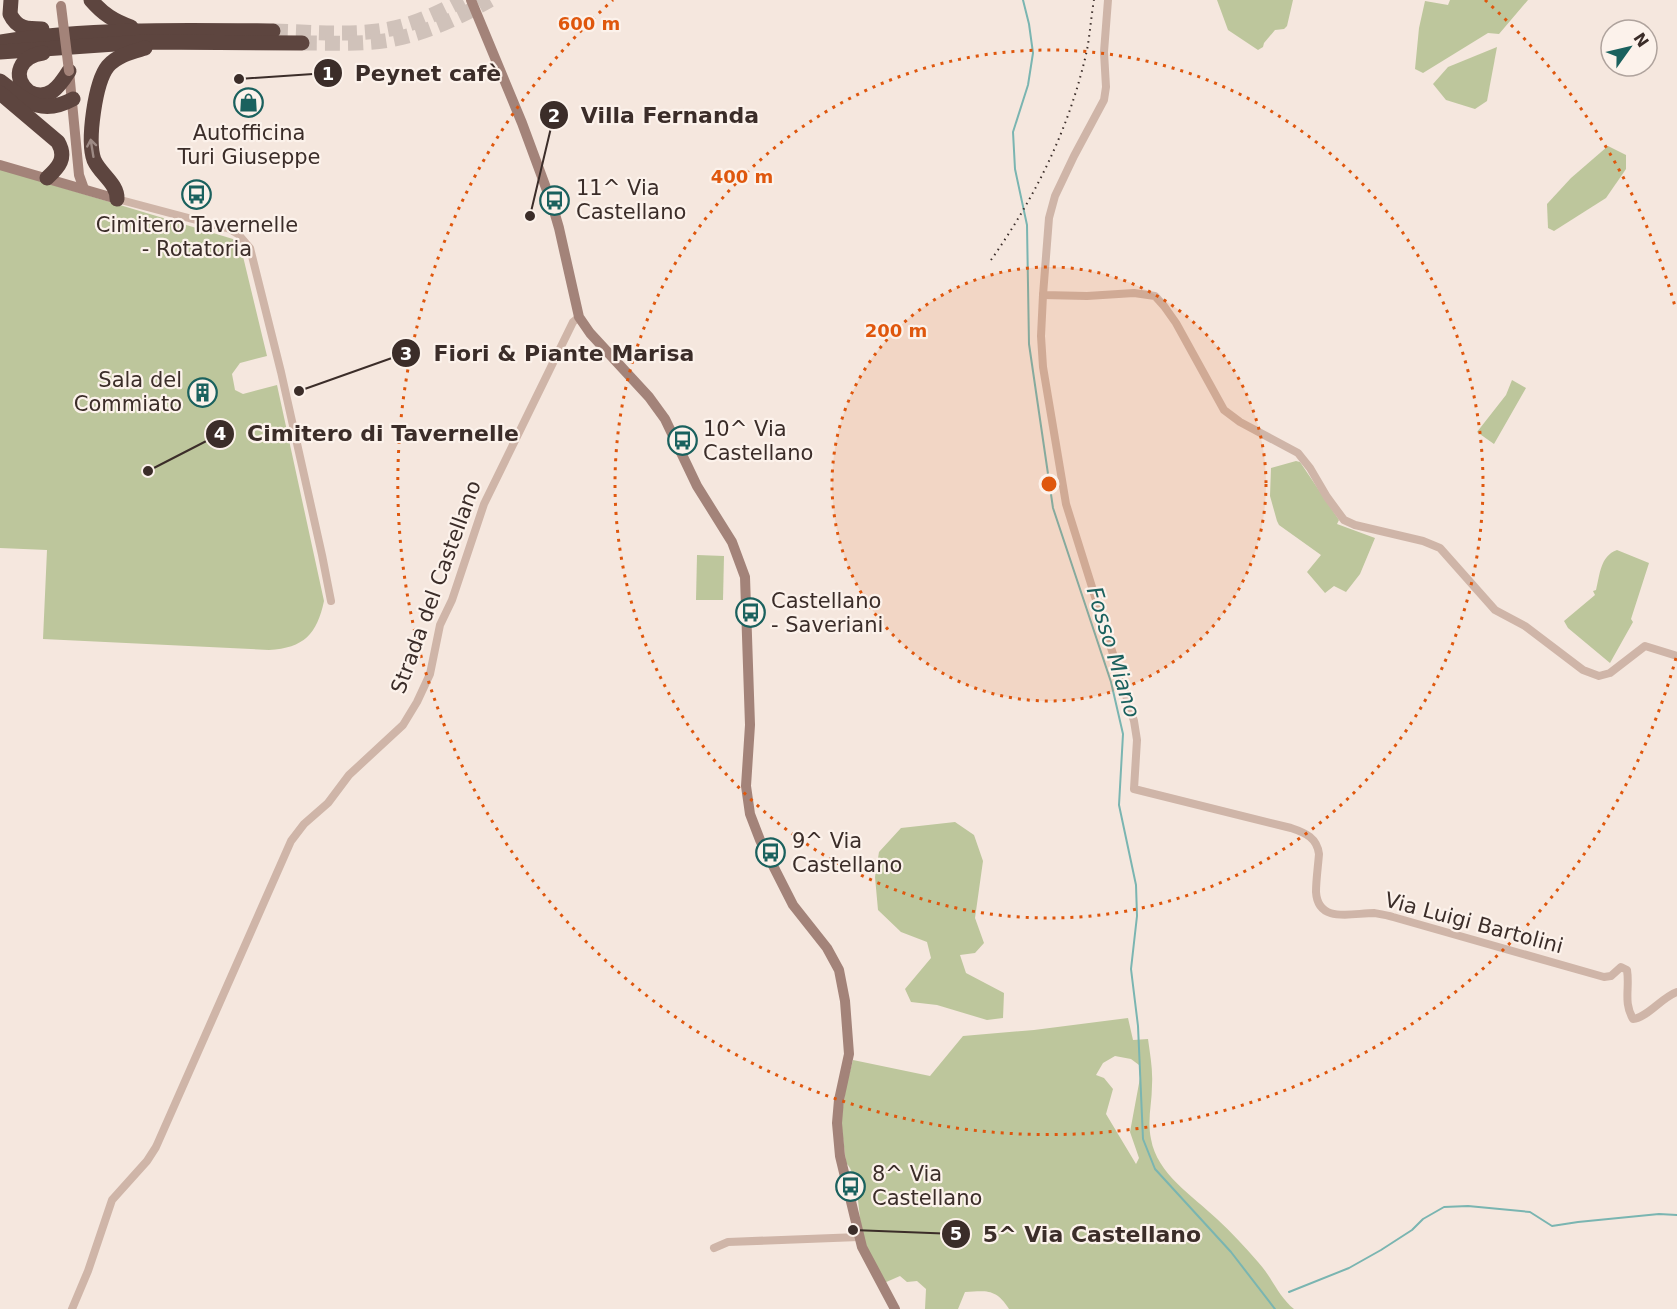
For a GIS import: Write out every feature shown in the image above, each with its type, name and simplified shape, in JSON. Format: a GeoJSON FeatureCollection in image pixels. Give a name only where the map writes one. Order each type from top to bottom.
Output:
{"type":"FeatureCollection","features":[{"type":"Feature","properties":{"kind":"highway"},"geometry":{"type":"LineString","coordinates":[[11,0],[10,15],[19,27],[85,32]]}},
{"type":"Feature","properties":{"kind":"highway"},"geometry":{"type":"LineString","coordinates":[[91,0],[113,21],[140,30]]}},
{"type":"Feature","properties":{"kind":"highway"},"geometry":{"type":"LineString","coordinates":[[0,42],[85,32],[273,31]]}},
{"type":"Feature","properties":{"kind":"highway"},"geometry":{"type":"LineString","coordinates":[[117,199],[117,191],[100,171],[91,147],[92,123],[98,90],[103,74],[116,59],[165,42]]}},
{"type":"Feature","properties":{"kind":"highway"},"geometry":{"type":"LineString","coordinates":[[0,52],[165,42],[302,43]]}},
{"type":"Feature","properties":{"kind":"highway"},"geometry":{"type":"LineString","coordinates":[[55,47],[46,53],[30,56],[22,66],[20,75],[22,85],[33,94],[47,95],[55,91],[69,71]]}},
{"type":"Feature","properties":{"kind":"highway"},"geometry":{"type":"LineString","coordinates":[[3,87],[28,102],[44,107],[58,106],[73,99]]}},
{"type":"Feature","properties":{"kind":"highway"},"geometry":{"type":"LineString","coordinates":[[3,87],[58,142],[63,159],[53,180]]}},
{"type":"Feature","properties":{"kind":"street"},"geometry":{"type":"LineString","coordinates":[[471,0],[522,123],[552,204],[579,317],[590,333],[662,414],[697,486],[732,542],[745,577],[750,716],[746,798],[760,840],[783,887],[793,905],[830,953],[839,970],[843,985],[849,1054],[840,1100],[837,1139],[865,1256],[895,1309]]}},
{"type":"Feature","properties":{"kind":"street"},"geometry":{"type":"LineString","coordinates":[[1108,0],[1104,52],[1106,87],[1104,100],[1074,156],[1049,218],[1043,295],[1087,296],[1134,293],[1155,296],[1176,323],[1224,410],[1240,422],[1298,453],[1344,520],[1355,525],[1423,541],[1440,548],[1495,610],[1525,626],[1583,670],[1599,676],[1610,673],[1644,646],[1677,656]]}},
{"type":"Feature","properties":{"kind":"street"},"geometry":{"type":"LineString","coordinates":[[59,2],[73,99],[79,175],[84,189]]}},
{"type":"Feature","properties":{"kind":"street"},"geometry":{"type":"LineString","coordinates":[[79,157],[86,176],[102,194]]}},
{"type":"Feature","properties":{"kind":"street"},"geometry":{"type":"LineString","coordinates":[[53,180],[72,173],[79,157]]}},
{"type":"Feature","properties":{"kind":"street"},"geometry":{"type":"LineString","coordinates":[[0,165],[230,229],[238,234],[250,248],[331,601]]}},
{"type":"Feature","properties":{"kind":"street"},"geometry":{"type":"LineString","coordinates":[[84,189],[86,176]]}},
{"type":"Feature","properties":{"kind":"street","name":"Via Luigi Bartolini"},"geometry":{"type":"LineString","coordinates":[[1043,295],[1041,336],[1043,367],[1066,504],[1134,721],[1137,740],[1134,789],[1291,828],[1310,835],[1318,848],[1316,893],[1323,911],[1328,914],[1373,913],[1393,917],[1604,977],[1611,976],[1621,967],[1625,968],[1628,976],[1626,1002],[1634,1019],[1640,1018],[1666,997],[1677,992]]}},
{"type":"Feature","properties":{"kind":"street","name":"Strada del Castellano"},"geometry":{"type":"LineString","coordinates":[[72,1309],[88,1271],[112,1200],[156,1147],[291,842],[304,824],[328,803],[349,775],[403,725],[417,702],[430,674],[440,625],[452,600],[484,504],[573,322],[579,317]]}},
{"type":"Feature","properties":{"kind":"street"},"geometry":{"type":"LineString","coordinates":[[714,1248],[728,1242],[859,1237]]}},
{"type":"Feature","properties":{"kind":"green space"},"geometry":{"type":"Polygon","coordinates":[[[1217,0],[1293,0],[1287,26],[1284,29],[1275,30],[1263,47],[1258,50],[1228,30],[1217,0]]]}},
{"type":"Feature","properties":{"kind":"green space"},"geometry":{"type":"Polygon","coordinates":[[[1450,0],[1528,0],[1499,34],[1488,33],[1423,73],[1415,69],[1419,28],[1425,1],[1448,5],[1450,0]]]}},
{"type":"Feature","properties":{"kind":"green space"},"geometry":{"type":"Polygon","coordinates":[[[1497,47],[1487,101],[1475,109],[1446,100],[1433,84],[1448,67],[1497,47]]]}},
{"type":"Feature","properties":{"kind":"green space"},"geometry":{"type":"Polygon","coordinates":[[[1608,146],[1626,155],[1626,169],[1606,198],[1554,231],[1548,228],[1547,204],[1571,178],[1608,146]]]}},
{"type":"Feature","properties":{"kind":"green space"},"geometry":{"type":"Polygon","coordinates":[[[0,169],[233,239],[240,244],[267,356],[240,363],[232,374],[235,390],[243,394],[277,385],[324,601],[313,630],[300,642],[281,649],[269,650],[43,639],[47,550],[0,548],[0,169]]]}},
{"type":"Feature","properties":{"kind":"green space"},"geometry":{"type":"Polygon","coordinates":[[[1512,380],[1526,388],[1494,444],[1477,432],[1506,395],[1512,380]]]}},
{"type":"Feature","properties":{"kind":"green space"},"geometry":{"type":"Polygon","coordinates":[[[1300,462],[1339,520],[1337,524],[1375,538],[1360,574],[1346,592],[1334,586],[1325,593],[1307,572],[1321,555],[1279,525],[1277,521],[1270,496],[1271,468],[1300,462]]]}},
{"type":"Feature","properties":{"kind":"green space"},"geometry":{"type":"Polygon","coordinates":[[[1617,550],[1649,563],[1631,619],[1633,622],[1610,663],[1568,628],[1564,621],[1595,595],[1593,591],[1596,590],[1604,561],[1617,550]]]}},
{"type":"Feature","properties":{"kind":"green space"},"geometry":{"type":"Polygon","coordinates":[[[697,555],[724,556],[723,600],[696,600],[697,555]]]}},
{"type":"Feature","properties":{"kind":"green space"},"geometry":{"type":"Polygon","coordinates":[[[955,822],[974,835],[983,861],[975,918],[984,943],[975,953],[960,955],[966,973],[1004,993],[1003,1018],[987,1020],[937,1005],[911,1002],[905,989],[931,958],[927,942],[901,932],[878,910],[875,877],[879,852],[901,828],[955,822]]]}},
{"type":"Feature","properties":{"kind":"green space"},"geometry":{"type":"Polygon","coordinates":[[[1128,1018],[1133,1040],[1148,1039],[1152,1079],[1150,1132],[1160,1163],[1177,1184],[1243,1245],[1294,1309],[1009,1309],[995,1294],[979,1291],[965,1292],[958,1309],[925,1309],[926,1289],[917,1281],[907,1282],[900,1276],[884,1283],[863,1241],[854,1177],[846,1163],[841,1122],[846,1086],[853,1060],[930,1076],[963,1036],[1128,1018]],[[1115,1056],[1103,1063],[1096,1075],[1104,1078],[1113,1089],[1106,1114],[1136,1164],[1139,1158],[1130,1132],[1140,1078],[1139,1065],[1131,1059],[1115,1056]]]}},
{"type":"Feature","properties":{"kind":"waterway","name":"Fosso Miano"},"geometry":{"type":"LineString","coordinates":[[1023,0],[1033,53],[1028,85],[1013,132],[1015,169],[1027,225],[1029,344],[1053,508],[1111,682],[1123,734],[1119,805],[1136,885],[1137,916],[1131,969],[1138,1026],[1143,1139],[1155,1169],[1231,1252],[1275,1309]]}},
{"type":"Feature","properties":{"kind":"waterway"},"geometry":{"type":"LineString","coordinates":[[1289,1292],[1349,1268],[1381,1250],[1412,1230],[1423,1219],[1444,1207],[1468,1206],[1530,1212],[1552,1226],[1659,1214],[1677,1215]]}},
{"type":"Feature","properties":{"kind":"tunnel"},"geometry":{"type":"LineString","coordinates":[[273,31],[347,33],[390,29],[418,21],[463,0]]}},
{"type":"Feature","properties":{"kind":"tunnel"},"geometry":{"type":"LineString","coordinates":[[302,43],[361,43],[395,39],[444,23],[490,0]]}},
{"type":"Feature","properties":{"kind":"railway"},"geometry":{"type":"LineString","coordinates":[[991,260],[1037,186],[1061,133],[1080,79],[1087,50],[1094,0]]}},
{"type":"Feature","properties":{"kind":"place","name":"Peynet cafè"},"geometry":{"type":"Point","coordinates":[239,79]}},
{"type":"Feature","properties":{"kind":"place","name":"Autofficina Turi Giuseppe"},"geometry":{"type":"Point","coordinates":[249,102]}},
{"type":"Feature","properties":{"kind":"place","name":"Cimitero Tavernelle - Rotatoria"},"geometry":{"type":"Point","coordinates":[197,194]}},
{"type":"Feature","properties":{"kind":"place","name":"11^ Via Castellano"},"geometry":{"type":"Point","coordinates":[555,200]}},
{"type":"Feature","properties":{"kind":"place","name":"Villa Fernanda"},"geometry":{"type":"Point","coordinates":[530,216]}},
{"type":"Feature","properties":{"kind":"place","name":"Fiori & Piante Marisa"},"geometry":{"type":"Point","coordinates":[299,391]}},
{"type":"Feature","properties":{"kind":"place","name":"Sala del Commiato"},"geometry":{"type":"Point","coordinates":[203,392]}},
{"type":"Feature","properties":{"kind":"place","name":"10^ Via Castellano"},"geometry":{"type":"Point","coordinates":[682,441]}},
{"type":"Feature","properties":{"kind":"place","name":"Cimitero di Tavernelle"},"geometry":{"type":"Point","coordinates":[148,471]}},
{"type":"Feature","properties":{"kind":"place","name":"Castellano - Saveriani"},"geometry":{"type":"Point","coordinates":[750,613]}},
{"type":"Feature","properties":{"kind":"place","name":"9^ Via Castellano"},"geometry":{"type":"Point","coordinates":[771,853]}},
{"type":"Feature","properties":{"kind":"place","name":"8^ Via Castellano"},"geometry":{"type":"Point","coordinates":[851,1186]}},
{"type":"Feature","properties":{"kind":"place","name":"5^ Via Castellano"},"geometry":{"type":"Point","coordinates":[853,1230]}}]}
